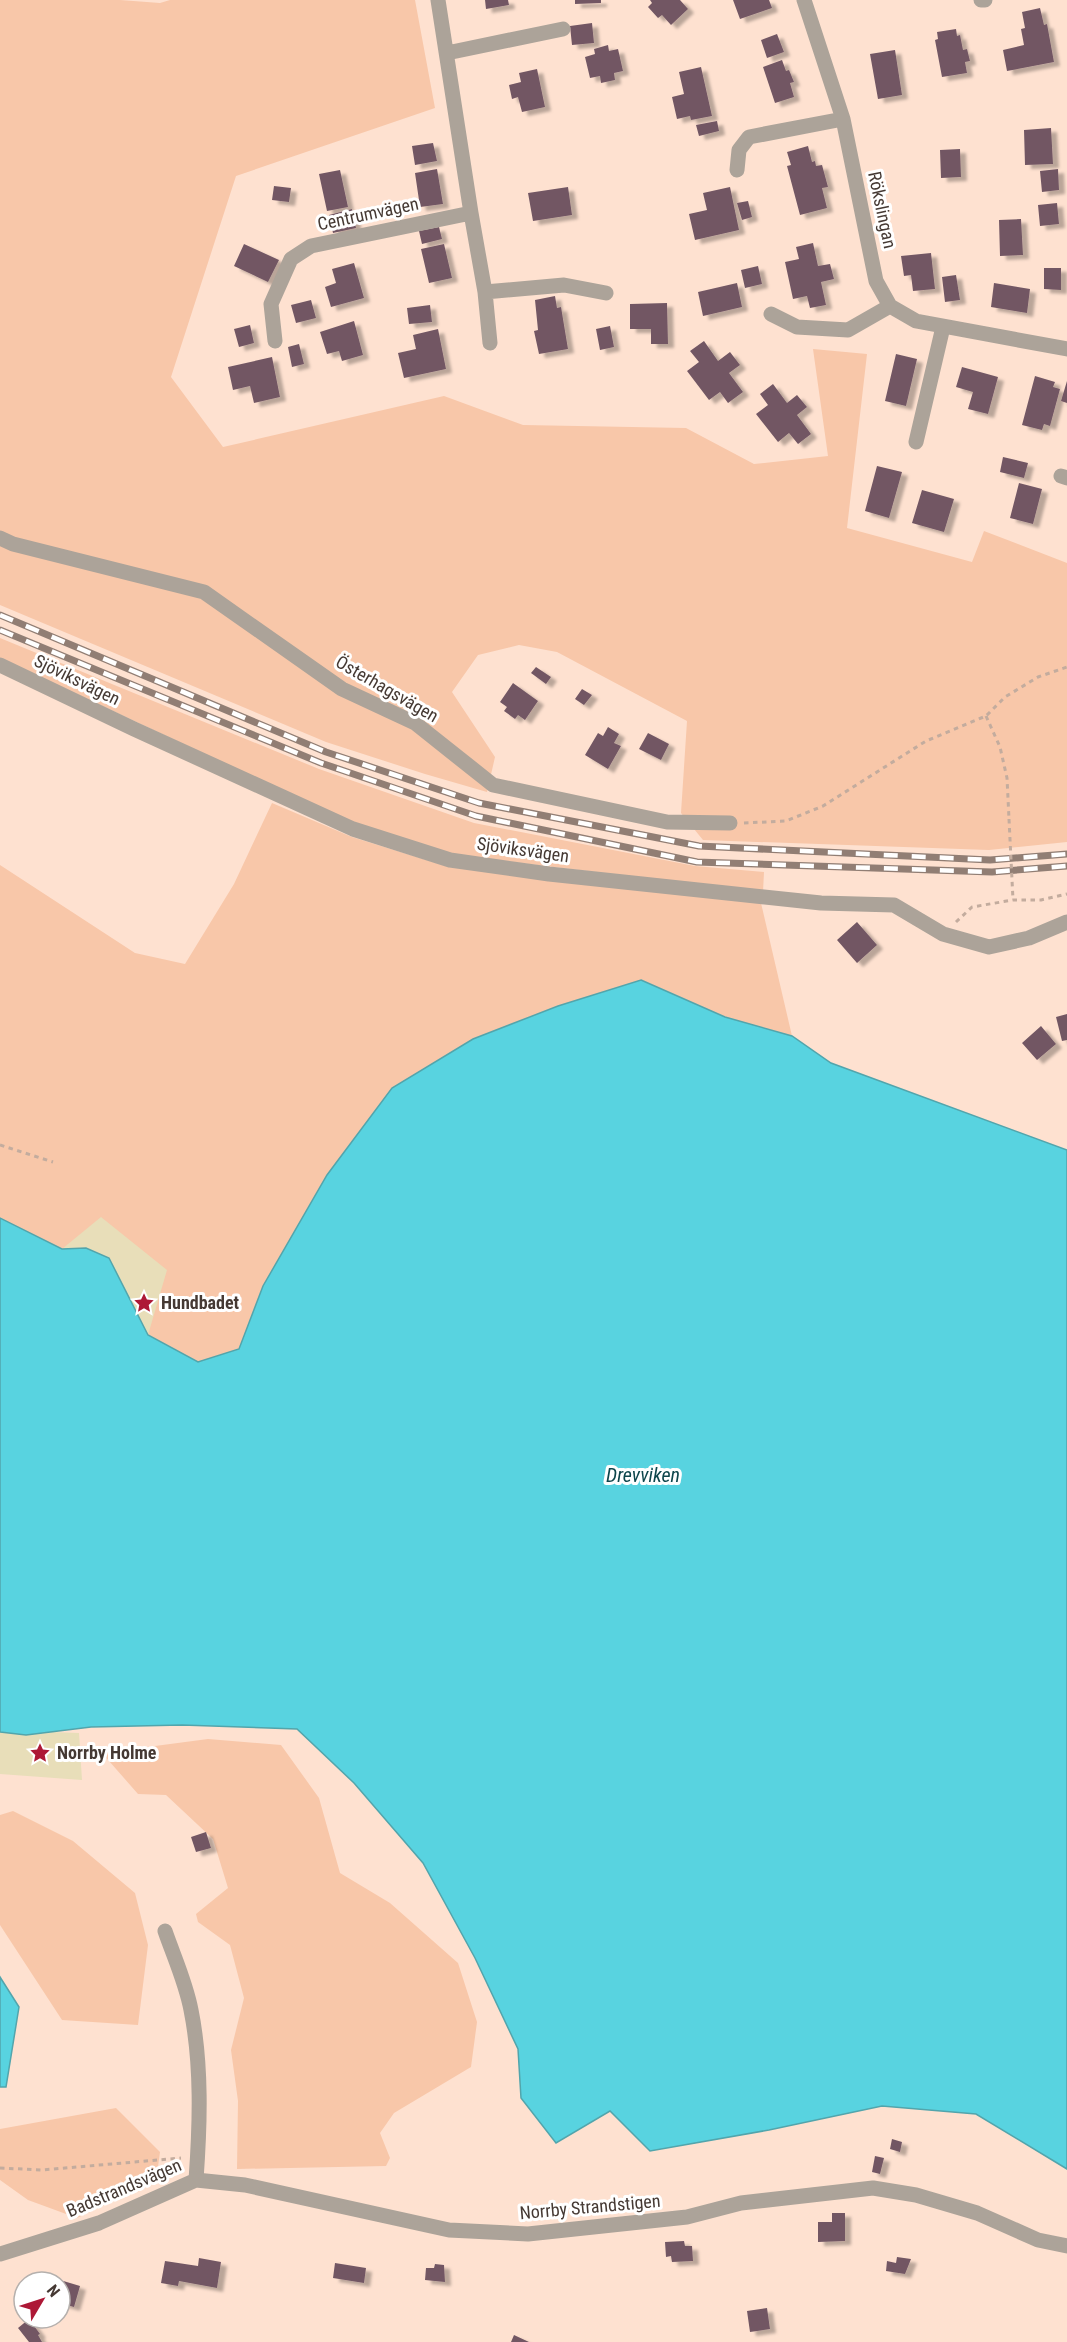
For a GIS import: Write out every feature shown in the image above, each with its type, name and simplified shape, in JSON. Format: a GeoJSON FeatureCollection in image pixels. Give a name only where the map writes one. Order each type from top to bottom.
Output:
{"type":"FeatureCollection","features":[{"type":"Feature","properties":{"kind":"street"},"geometry":{"type":"LineString","coordinates":[[438,0],[485,292],[490,343]]}},
{"type":"Feature","properties":{"kind":"street","name":"Rökslingan"},"geometry":{"type":"LineString","coordinates":[[804,0],[843,119],[876,281],[890,306]]}},
{"type":"Feature","properties":{"kind":"street"},"geometry":{"type":"LineString","coordinates":[[447,53],[563,29]]}},
{"type":"Feature","properties":{"kind":"street"},"geometry":{"type":"LineString","coordinates":[[736,170],[739,150],[749,137],[843,119]]}},
{"type":"Feature","properties":{"kind":"street","name":"Centrumvägen"},"geometry":{"type":"LineString","coordinates":[[274,341],[271,304],[291,259],[311,246],[471,213]]}},
{"type":"Feature","properties":{"kind":"street"},"geometry":{"type":"LineString","coordinates":[[485,292],[564,285],[606,293]]}},
{"type":"Feature","properties":{"kind":"street"},"geometry":{"type":"LineString","coordinates":[[771,314],[797,327],[848,330],[890,306],[916,321],[1067,349]]}},
{"type":"Feature","properties":{"kind":"street"},"geometry":{"type":"LineString","coordinates":[[916,442],[943,327]]}},
{"type":"Feature","properties":{"kind":"street","name":"Österhagsvägen"},"geometry":{"type":"LineString","coordinates":[[0,538],[13,544],[204,592],[342,689],[415,723],[493,785],[667,822],[730,823]]}},
{"type":"Feature","properties":{"kind":"street","name":"Sjöviksvägen"},"geometry":{"type":"LineString","coordinates":[[0,665],[352,829],[450,860],[549,874],[797,900],[894,905],[943,934],[989,947],[1029,938],[1067,922]]}},
{"type":"Feature","properties":{"kind":"street","name":"Badstrandsvägen"},"geometry":{"type":"LineString","coordinates":[[0,2254],[99,2223],[196,2180],[199,2132],[196,2040],[191,2008],[165,1931]]}},
{"type":"Feature","properties":{"kind":"street","name":"Norrby Strandstigen"},"geometry":{"type":"LineString","coordinates":[[196,2180],[245,2185],[448,2230],[528,2234],[687,2217],[741,2203],[873,2188],[916,2195],[977,2213],[1038,2240],[1067,2246]]}},
{"type":"Feature","properties":{"kind":"path"},"geometry":{"type":"LineString","coordinates":[[730,823],[786,821],[823,806],[926,741],[986,716],[1005,697],[1038,677],[1067,667]]}},
{"type":"Feature","properties":{"kind":"path"},"geometry":{"type":"LineString","coordinates":[[986,716],[1000,747],[1006,778],[1013,900]]}},
{"type":"Feature","properties":{"kind":"path"},"geometry":{"type":"LineString","coordinates":[[943,934],[972,907],[1013,900],[1041,900],[1067,894]]}},
{"type":"Feature","properties":{"kind":"path"},"geometry":{"type":"LineString","coordinates":[[0,1145],[53,1162]]}},
{"type":"Feature","properties":{"kind":"path"},"geometry":{"type":"LineString","coordinates":[[0,2168],[42,2170],[198,2157]]}},
{"type":"Feature","properties":{"kind":"shaded area"},"geometry":{"type":"Polygon","coordinates":[[[0,0],[120,0],[160,3],[170,0],[415,0],[435,108],[236,176],[171,377],[223,447],[444,396],[523,425],[686,428],[754,464],[828,456],[813,349],[867,354],[847,528],[972,562],[984,531],[1067,563],[1067,842],[989,850],[703,840],[681,813],[687,721],[557,652],[519,645],[478,655],[452,692],[495,757],[487,792],[326,742],[0,605],[0,0]]]}},
{"type":"Feature","properties":{"kind":"shaded area"},"geometry":{"type":"Polygon","coordinates":[[[0,638],[319,769],[474,823],[695,866],[764,872],[763,892],[453,855],[354,824],[0,658],[0,638]]]}},
{"type":"Feature","properties":{"kind":"shaded area","name":"Drevviken"},"geometry":{"type":"Polygon","coordinates":[[[272,803],[352,837],[449,867],[761,903],[792,1036],[725,1017],[642,980],[558,1006],[525,1019],[740,1648],[0,1502],[0,865],[135,953],[185,964],[234,884],[272,803]]]}},
{"type":"Feature","properties":{"kind":"shaded area"},"geometry":{"type":"Polygon","coordinates":[[[208,1739],[281,1745],[319,1798],[340,1873],[390,1903],[458,1963],[477,2022],[471,2067],[394,2113],[380,2133],[390,2158],[386,2166],[237,2169],[238,2101],[231,2050],[244,1998],[230,1945],[198,1922],[196,1914],[228,1888],[213,1839],[166,1795],[138,1794],[102,1753],[208,1739]]]}},
{"type":"Feature","properties":{"kind":"shaded area"},"geometry":{"type":"Polygon","coordinates":[[[13,1811],[73,1841],[135,1893],[148,1945],[138,2025],[62,2020],[0,1925],[0,1815],[13,1811]]]}},
{"type":"Feature","properties":{"kind":"shaded area"},"geometry":{"type":"Polygon","coordinates":[[[116,2108],[160,2152],[156,2181],[77,2218],[28,2200],[0,2180],[0,2129],[116,2108]]]}},
{"type":"Feature","properties":{"kind":"sand","name":"Hundbadet"},"geometry":{"type":"Polygon","coordinates":[[[101,1217],[167,1270],[148,1335],[109,1258],[62,1249],[101,1217]]]}},
{"type":"Feature","properties":{"kind":"sand","name":"Norrby Holme"},"geometry":{"type":"Polygon","coordinates":[[[0,1730],[79,1733],[82,1780],[0,1774],[0,1730]]]}},
{"type":"Feature","properties":{"kind":"water","name":"Drevviken"},"geometry":{"type":"Polygon","coordinates":[[[641,980],[725,1017],[792,1036],[831,1063],[1067,1150],[1067,2169],[976,2114],[882,2106],[769,2130],[650,2151],[610,2111],[556,2143],[521,2098],[518,2049],[475,1958],[423,1863],[354,1783],[297,1729],[182,1725],[91,1727],[26,1735],[0,1732],[0,1218],[62,1249],[86,1248],[109,1258],[148,1335],[198,1362],[239,1349],[263,1286],[327,1175],[392,1088],[473,1039],[558,1006],[641,980]]]}},
{"type":"Feature","properties":{"kind":"water"},"geometry":{"type":"Polygon","coordinates":[[[0,1977],[19,2007],[6,2087],[0,2087],[0,1977]]]}},
{"type":"Feature","properties":{"kind":"building"},"geometry":{"type":"Polygon","coordinates":[[[485,0],[508,0],[509,5],[486,9],[485,0]]]}},
{"type":"Feature","properties":{"kind":"building"},"geometry":{"type":"Polygon","coordinates":[[[575,0],[601,0],[601,3],[575,4],[575,0]]]}},
{"type":"Feature","properties":{"kind":"building"},"geometry":{"type":"Polygon","coordinates":[[[650,0],[680,0],[688,9],[671,25],[662,15],[658,18],[648,7],[652,3],[650,0]]]}},
{"type":"Feature","properties":{"kind":"building"},"geometry":{"type":"Polygon","coordinates":[[[733,0],[769,0],[772,8],[740,19],[733,0]]]}},
{"type":"Feature","properties":{"kind":"building"},"geometry":{"type":"Polygon","coordinates":[[[1040,8],[1044,25],[1047,24],[1054,62],[1007,71],[1003,50],[1024,45],[1021,29],[1025,28],[1022,12],[1040,8]]]}},
{"type":"Feature","properties":{"kind":"building"},"geometry":{"type":"Polygon","coordinates":[[[592,23],[594,43],[572,45],[570,26],[592,23]]]}},
{"type":"Feature","properties":{"kind":"building"},"geometry":{"type":"Polygon","coordinates":[[[956,29],[957,36],[960,35],[963,50],[967,49],[970,61],[965,62],[967,73],[942,77],[935,40],[938,39],[937,32],[956,29]]]}},
{"type":"Feature","properties":{"kind":"building"},"geometry":{"type":"Polygon","coordinates":[[[777,34],[784,52],[767,58],[761,40],[777,34]]]}},
{"type":"Feature","properties":{"kind":"building"},"geometry":{"type":"Polygon","coordinates":[[[608,45],[609,51],[618,49],[623,71],[614,73],[615,80],[601,83],[600,76],[590,78],[585,57],[595,54],[594,49],[608,45]]]}},
{"type":"Feature","properties":{"kind":"building"},"geometry":{"type":"Polygon","coordinates":[[[895,50],[902,95],[878,99],[870,54],[895,50]]]}},
{"type":"Feature","properties":{"kind":"building"},"geometry":{"type":"Polygon","coordinates":[[[782,60],[794,82],[790,83],[794,97],[775,103],[763,67],[782,60]]]}},
{"type":"Feature","properties":{"kind":"building"},"geometry":{"type":"Polygon","coordinates":[[[701,67],[712,116],[691,120],[690,116],[677,119],[672,97],[684,94],[679,72],[701,67]]]}},
{"type":"Feature","properties":{"kind":"building"},"geometry":{"type":"Polygon","coordinates":[[[537,69],[545,107],[522,112],[518,97],[512,99],[509,85],[521,82],[519,73],[537,69]]]}},
{"type":"Feature","properties":{"kind":"building"},"geometry":{"type":"Polygon","coordinates":[[[717,121],[719,131],[699,136],[696,125],[717,121]]]}},
{"type":"Feature","properties":{"kind":"building"},"geometry":{"type":"Polygon","coordinates":[[[1051,128],[1053,164],[1025,165],[1024,130],[1051,128]]]}},
{"type":"Feature","properties":{"kind":"building"},"geometry":{"type":"Polygon","coordinates":[[[433,143],[437,161],[415,165],[412,146],[433,143]]]}},
{"type":"Feature","properties":{"kind":"building"},"geometry":{"type":"Polygon","coordinates":[[[808,146],[812,162],[815,161],[816,166],[822,165],[828,187],[822,188],[827,208],[800,215],[787,166],[791,165],[787,152],[808,146]]]}},
{"type":"Feature","properties":{"kind":"building"},"geometry":{"type":"Polygon","coordinates":[[[960,149],[961,177],[941,178],[940,150],[960,149]]]}},
{"type":"Feature","properties":{"kind":"building"},"geometry":{"type":"Polygon","coordinates":[[[437,169],[443,204],[420,207],[415,173],[437,169]]]}},
{"type":"Feature","properties":{"kind":"building"},"geometry":{"type":"Polygon","coordinates":[[[1058,169],[1059,190],[1042,192],[1040,171],[1058,169]]]}},
{"type":"Feature","properties":{"kind":"building"},"geometry":{"type":"Polygon","coordinates":[[[340,170],[348,207],[327,211],[319,174],[340,170]]]}},
{"type":"Feature","properties":{"kind":"building"},"geometry":{"type":"Polygon","coordinates":[[[274,186],[291,188],[289,202],[272,200],[274,186]]]}},
{"type":"Feature","properties":{"kind":"building"},"geometry":{"type":"Polygon","coordinates":[[[568,187],[572,215],[533,221],[528,193],[568,187]]]}},
{"type":"Feature","properties":{"kind":"building"},"geometry":{"type":"Polygon","coordinates":[[[730,187],[739,230],[695,240],[689,214],[707,210],[703,193],[730,187]]]}},
{"type":"Feature","properties":{"kind":"building"},"geometry":{"type":"Polygon","coordinates":[[[748,201],[752,217],[742,220],[737,203],[748,201]]]}},
{"type":"Feature","properties":{"kind":"building"},"geometry":{"type":"Polygon","coordinates":[[[1057,203],[1059,224],[1040,226],[1038,205],[1057,203]]]}},
{"type":"Feature","properties":{"kind":"building"},"geometry":{"type":"Polygon","coordinates":[[[352,209],[356,228],[333,233],[329,215],[352,209]]]}},
{"type":"Feature","properties":{"kind":"building"},"geometry":{"type":"Polygon","coordinates":[[[1021,219],[1023,255],[1000,256],[999,220],[1021,219]]]}},
{"type":"Feature","properties":{"kind":"building"},"geometry":{"type":"Polygon","coordinates":[[[439,227],[442,239],[422,244],[419,231],[439,227]]]}},
{"type":"Feature","properties":{"kind":"building"},"geometry":{"type":"Polygon","coordinates":[[[813,243],[818,266],[830,264],[834,279],[821,282],[826,305],[810,308],[807,296],[793,299],[785,262],[799,259],[796,247],[813,243]]]}},
{"type":"Feature","properties":{"kind":"building"},"geometry":{"type":"Polygon","coordinates":[[[244,244],[279,260],[268,282],[234,266],[244,244]]]}},
{"type":"Feature","properties":{"kind":"building"},"geometry":{"type":"Polygon","coordinates":[[[444,244],[452,278],[429,283],[421,249],[444,244]]]}},
{"type":"Feature","properties":{"kind":"building"},"geometry":{"type":"Polygon","coordinates":[[[931,253],[935,289],[913,291],[911,275],[904,276],[901,256],[931,253]]]}},
{"type":"Feature","properties":{"kind":"building"},"geometry":{"type":"Polygon","coordinates":[[[354,263],[364,298],[331,307],[325,287],[336,283],[332,269],[354,263]]]}},
{"type":"Feature","properties":{"kind":"building"},"geometry":{"type":"Polygon","coordinates":[[[758,266],[762,284],[745,288],[741,270],[758,266]]]}},
{"type":"Feature","properties":{"kind":"building"},"geometry":{"type":"Polygon","coordinates":[[[1044,268],[1061,268],[1061,290],[1044,289],[1044,268]]]}},
{"type":"Feature","properties":{"kind":"building"},"geometry":{"type":"Polygon","coordinates":[[[956,275],[960,300],[945,302],[942,277],[956,275]]]}},
{"type":"Feature","properties":{"kind":"building"},"geometry":{"type":"Polygon","coordinates":[[[737,283],[742,307],[703,316],[698,292],[737,283]]]}},
{"type":"Feature","properties":{"kind":"building"},"geometry":{"type":"Polygon","coordinates":[[[994,283],[1030,289],[1027,313],[991,307],[994,283]]]}},
{"type":"Feature","properties":{"kind":"building"},"geometry":{"type":"Polygon","coordinates":[[[555,296],[557,308],[561,307],[568,349],[539,354],[534,331],[538,330],[535,300],[555,296]]]}},
{"type":"Feature","properties":{"kind":"building"},"geometry":{"type":"Polygon","coordinates":[[[311,300],[316,318],[296,323],[291,305],[311,300]]]}},
{"type":"Feature","properties":{"kind":"building"},"geometry":{"type":"Polygon","coordinates":[[[667,303],[668,344],[651,344],[651,329],[630,329],[630,304],[667,303]]]}},
{"type":"Feature","properties":{"kind":"building"},"geometry":{"type":"Polygon","coordinates":[[[430,305],[432,322],[409,324],[407,308],[430,305]]]}},
{"type":"Feature","properties":{"kind":"building"},"geometry":{"type":"Polygon","coordinates":[[[354,321],[363,355],[342,361],[339,351],[327,354],[320,332],[354,321]]]}},
{"type":"Feature","properties":{"kind":"building"},"geometry":{"type":"Polygon","coordinates":[[[250,325],[254,343],[239,347],[234,329],[250,325]]]}},
{"type":"Feature","properties":{"kind":"building"},"geometry":{"type":"Polygon","coordinates":[[[610,326],[614,347],[600,350],[596,329],[610,326]]]}},
{"type":"Feature","properties":{"kind":"building"},"geometry":{"type":"Polygon","coordinates":[[[438,329],[446,369],[404,378],[398,353],[416,349],[413,335],[438,329]]]}},
{"type":"Feature","properties":{"kind":"building"},"geometry":{"type":"Polygon","coordinates":[[[704,341],[718,361],[730,352],[740,365],[729,373],[743,392],[728,403],[720,392],[709,400],[687,371],[699,362],[690,351],[704,341]]]}},
{"type":"Feature","properties":{"kind":"building"},"geometry":{"type":"Polygon","coordinates":[[[299,344],[304,364],[292,367],[288,347],[299,344]]]}},
{"type":"Feature","properties":{"kind":"building"},"geometry":{"type":"Polygon","coordinates":[[[896,354],[917,359],[906,406],[885,401],[896,354]]]}},
{"type":"Feature","properties":{"kind":"building"},"geometry":{"type":"Polygon","coordinates":[[[272,357],[280,397],[254,403],[250,386],[233,390],[228,367],[272,357]]]}},
{"type":"Feature","properties":{"kind":"building"},"geometry":{"type":"Polygon","coordinates":[[[962,367],[998,377],[988,414],[968,409],[973,392],[956,387],[962,367]]]}},
{"type":"Feature","properties":{"kind":"building"},"geometry":{"type":"Polygon","coordinates":[[[1035,376],[1055,382],[1053,387],[1060,389],[1050,426],[1044,424],[1042,430],[1022,425],[1035,376]]]}},
{"type":"Feature","properties":{"kind":"building"},"geometry":{"type":"Polygon","coordinates":[[[1067,381],[1067,403],[1061,401],[1067,381]]]}},
{"type":"Feature","properties":{"kind":"building"},"geometry":{"type":"Polygon","coordinates":[[[773,384],[787,403],[797,395],[807,407],[797,415],[811,434],[798,444],[789,433],[778,442],[756,414],[768,405],[760,394],[773,384]]]}},
{"type":"Feature","properties":{"kind":"building"},"geometry":{"type":"Polygon","coordinates":[[[1003,457],[1028,463],[1024,478],[1000,472],[1003,457]]]}},
{"type":"Feature","properties":{"kind":"building"},"geometry":{"type":"Polygon","coordinates":[[[877,466],[902,472],[889,518],[865,511],[877,466]]]}},
{"type":"Feature","properties":{"kind":"building"},"geometry":{"type":"Polygon","coordinates":[[[1019,483],[1042,489],[1033,524],[1010,518],[1019,483]]]}},
{"type":"Feature","properties":{"kind":"building"},"geometry":{"type":"Polygon","coordinates":[[[922,490],[954,499],[944,532],[912,523],[922,490]]]}},
{"type":"Feature","properties":{"kind":"building"},"geometry":{"type":"Polygon","coordinates":[[[536,667],[551,677],[546,684],[531,673],[536,667]]]}},
{"type":"Feature","properties":{"kind":"building"},"geometry":{"type":"Polygon","coordinates":[[[513,683],[538,701],[525,720],[518,715],[515,719],[504,711],[507,707],[500,702],[513,683]]]}},
{"type":"Feature","properties":{"kind":"building"},"geometry":{"type":"Polygon","coordinates":[[[582,689],[592,695],[584,705],[575,699],[582,689]]]}},
{"type":"Feature","properties":{"kind":"building"},"geometry":{"type":"Polygon","coordinates":[[[608,727],[619,734],[614,743],[621,746],[608,769],[585,755],[598,733],[603,736],[608,727]]]}},
{"type":"Feature","properties":{"kind":"building"},"geometry":{"type":"Polygon","coordinates":[[[648,733],[669,744],[661,760],[639,749],[648,733]]]}},
{"type":"Feature","properties":{"kind":"building"},"geometry":{"type":"Polygon","coordinates":[[[857,922],[877,945],[857,963],[837,940],[857,922]]]}},
{"type":"Feature","properties":{"kind":"building"},"geometry":{"type":"Polygon","coordinates":[[[1067,1014],[1067,1040],[1062,1041],[1056,1017],[1067,1014]]]}},
{"type":"Feature","properties":{"kind":"building"},"geometry":{"type":"Polygon","coordinates":[[[1041,1026],[1056,1044],[1037,1060],[1022,1043],[1041,1026]]]}},
{"type":"Feature","properties":{"kind":"building"},"geometry":{"type":"Polygon","coordinates":[[[206,1832],[211,1848],[196,1852],[191,1837],[206,1832]]]}},
{"type":"Feature","properties":{"kind":"building"},"geometry":{"type":"Polygon","coordinates":[[[892,2139],[902,2142],[900,2152],[890,2149],[892,2139]]]}},
{"type":"Feature","properties":{"kind":"building"},"geometry":{"type":"Polygon","coordinates":[[[875,2156],[884,2158],[880,2174],[872,2172],[875,2156]]]}},
{"type":"Feature","properties":{"kind":"building"},"geometry":{"type":"Polygon","coordinates":[[[832,2213],[845,2213],[845,2241],[818,2242],[818,2222],[832,2222],[832,2213]]]}},
{"type":"Feature","properties":{"kind":"building"},"geometry":{"type":"Polygon","coordinates":[[[684,2241],[685,2246],[692,2246],[693,2261],[672,2262],[671,2256],[666,2257],[665,2242],[684,2241]]]}},
{"type":"Feature","properties":{"kind":"building"},"geometry":{"type":"Polygon","coordinates":[[[897,2257],[911,2259],[905,2274],[886,2271],[887,2261],[896,2263],[897,2257]]]}},
{"type":"Feature","properties":{"kind":"building"},"geometry":{"type":"Polygon","coordinates":[[[199,2258],[221,2262],[217,2288],[179,2281],[178,2286],[161,2283],[165,2261],[198,2266],[199,2258]]]}},
{"type":"Feature","properties":{"kind":"building"},"geometry":{"type":"Polygon","coordinates":[[[335,2263],[366,2268],[364,2283],[333,2278],[335,2263]]]}},
{"type":"Feature","properties":{"kind":"building"},"geometry":{"type":"Polygon","coordinates":[[[435,2264],[444,2265],[445,2282],[425,2280],[426,2268],[434,2268],[435,2264]]]}},
{"type":"Feature","properties":{"kind":"building"},"geometry":{"type":"Polygon","coordinates":[[[72,2284],[80,2286],[74,2307],[72,2306],[72,2284]]]}},
{"type":"Feature","properties":{"kind":"building"},"geometry":{"type":"Polygon","coordinates":[[[767,2308],[770,2329],[750,2332],[747,2311],[767,2308]]]}},
{"type":"Feature","properties":{"kind":"building"},"geometry":{"type":"Polygon","coordinates":[[[20,2330],[37,2330],[42,2342],[29,2342],[20,2330]]]}},
{"type":"Feature","properties":{"kind":"building"},"geometry":{"type":"Polygon","coordinates":[[[514,2335],[529,2342],[511,2342],[514,2335]]]}},
{"type":"Feature","properties":{"kind":"railway"},"geometry":{"type":"LineString","coordinates":[[0,615],[326,752],[479,803],[699,846],[990,860],[1067,854]]}},
{"type":"Feature","properties":{"kind":"railway"},"geometry":{"type":"LineString","coordinates":[[0,630],[321,763],[476,816],[697,862],[992,872],[1067,866]]}},
{"type":"Feature","properties":{"kind":"place","name":"Hundbadet"},"geometry":{"type":"Point","coordinates":[144,1303]}},
{"type":"Feature","properties":{"kind":"place","name":"Norrby Holme"},"geometry":{"type":"Point","coordinates":[40,1753]}}]}
